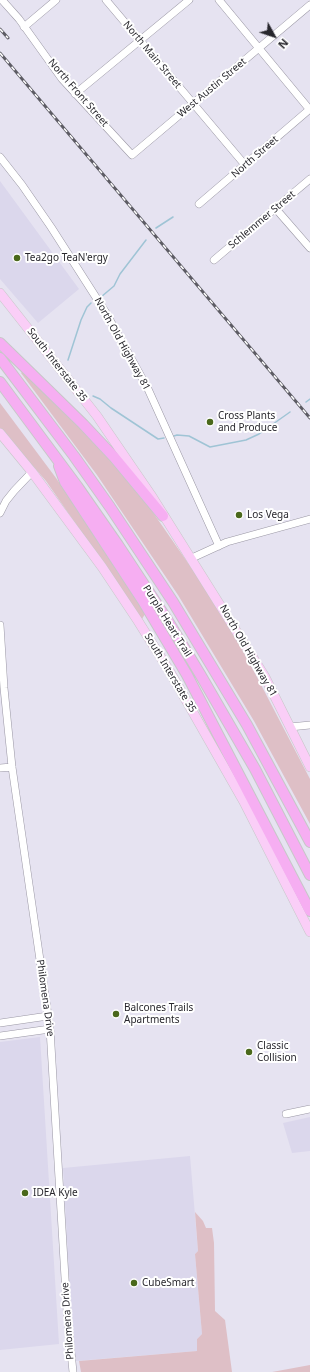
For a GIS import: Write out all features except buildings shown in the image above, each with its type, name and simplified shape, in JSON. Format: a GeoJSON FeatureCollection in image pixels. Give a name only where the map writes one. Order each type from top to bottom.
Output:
{"type":"FeatureCollection","features":[{"type":"Feature","properties":{"kind":"highway"},"geometry":{"type":"LineString","coordinates":[[0,343],[83,424],[114,457],[163,516]]}},
{"type":"Feature","properties":{"kind":"highway","name":"Purple Heart Trail"},"geometry":{"type":"LineString","coordinates":[[0,358],[52,426],[106,501],[173,602],[247,725],[310,842]]}},
{"type":"Feature","properties":{"kind":"highway","name":"Purple Heart Trail"},"geometry":{"type":"LineString","coordinates":[[0,382],[54,453],[118,545],[192,661],[255,769],[310,874]]}},
{"type":"Feature","properties":{"kind":"highway"},"geometry":{"type":"LineString","coordinates":[[54,453],[64,482],[143,601],[187,675],[310,911]]}},
{"type":"Feature","properties":{"kind":"main road","name":"South Interstate 35"},"geometry":{"type":"LineString","coordinates":[[0,293],[97,416],[152,495],[163,516],[192,558]]}},
{"type":"Feature","properties":{"kind":"main road","name":"South Interstate 35"},"geometry":{"type":"LineString","coordinates":[[0,433],[32,472],[102,567],[170,672],[244,802],[310,932]]}},
{"type":"Feature","properties":{"kind":"main road","name":"North Old Highway 81"},"geometry":{"type":"LineString","coordinates":[[192,558],[265,677],[310,767]]}},
{"type":"Feature","properties":{"kind":"street","name":"North Front Street"},"geometry":{"type":"LineString","coordinates":[[2,0],[12,10]]}},
{"type":"Feature","properties":{"kind":"street","name":"North Front Street"},"geometry":{"type":"LineString","coordinates":[[6,0],[62,79],[132,155]]}},
{"type":"Feature","properties":{"kind":"street"},"geometry":{"type":"LineString","coordinates":[[24,27],[56,0]]}},
{"type":"Feature","properties":{"kind":"street","name":"North Main Street"},"geometry":{"type":"LineString","coordinates":[[106,0],[245,165]]}},
{"type":"Feature","properties":{"kind":"street"},"geometry":{"type":"LineString","coordinates":[[75,94],[189,0]]}},
{"type":"Feature","properties":{"kind":"street"},"geometry":{"type":"LineString","coordinates":[[220,0],[310,110]]}},
{"type":"Feature","properties":{"kind":"street","name":"West Austin Street"},"geometry":{"type":"LineString","coordinates":[[132,155],[310,5]]}},
{"type":"Feature","properties":{"kind":"street","name":"North Street"},"geometry":{"type":"LineString","coordinates":[[199,204],[310,110]]}},
{"type":"Feature","properties":{"kind":"street","name":"North Old Highway 81"},"geometry":{"type":"LineString","coordinates":[[0,157],[22,185],[51,227],[106,313],[153,401],[219,546]]}},
{"type":"Feature","properties":{"kind":"street","name":"Schlemmer Street"},"geometry":{"type":"LineString","coordinates":[[214,260],[310,179]]}},
{"type":"Feature","properties":{"kind":"street"},"geometry":{"type":"LineString","coordinates":[[276,209],[310,248]]}},
{"type":"Feature","properties":{"kind":"street"},"geometry":{"type":"LineString","coordinates":[[0,513],[14,490],[32,472]]}},
{"type":"Feature","properties":{"kind":"street"},"geometry":{"type":"LineString","coordinates":[[192,558],[219,546],[310,519]]}},
{"type":"Feature","properties":{"kind":"street","name":"Philomena Drive"},"geometry":{"type":"LineString","coordinates":[[0,625],[2,688],[50,1029],[67,1311],[73,1372]]}},
{"type":"Feature","properties":{"kind":"street"},"geometry":{"type":"LineString","coordinates":[[290,727],[310,725]]}},
{"type":"Feature","properties":{"kind":"street"},"geometry":{"type":"LineString","coordinates":[[0,768],[12,767]]}},
{"type":"Feature","properties":{"kind":"street"},"geometry":{"type":"LineString","coordinates":[[0,1024],[48,1016]]}},
{"type":"Feature","properties":{"kind":"street"},"geometry":{"type":"LineString","coordinates":[[0,1036],[50,1029]]}},
{"type":"Feature","properties":{"kind":"street"},"geometry":{"type":"LineString","coordinates":[[286,1114],[310,1109]]}},
{"type":"Feature","properties":{"kind":"shaded area"},"geometry":{"type":"Polygon","coordinates":[[[0,181],[79,289],[38,323],[0,279],[0,181]]]}},
{"type":"Feature","properties":{"kind":"shaded area"},"geometry":{"type":"Polygon","coordinates":[[[24,370],[76,420],[145,501],[197,576],[232,631],[310,779],[310,824],[254,721],[178,595],[97,475],[21,373],[24,370]]]}},
{"type":"Feature","properties":{"kind":"shaded area"},"geometry":{"type":"Polygon","coordinates":[[[0,403],[56,478],[92,530],[145,614],[142,619],[218,745],[253,807],[117,583],[46,481],[0,428],[0,403]]]}},
{"type":"Feature","properties":{"kind":"shaded area","name":"IDEA Kyle"},"geometry":{"type":"Polygon","coordinates":[[[40,1037],[59,1344],[0,1350],[0,1042],[40,1037]]]}},
{"type":"Feature","properties":{"kind":"shaded area"},"geometry":{"type":"Polygon","coordinates":[[[310,1117],[310,1151],[292,1153],[283,1123],[310,1117]]]}},
{"type":"Feature","properties":{"kind":"shaded area","name":"CubeSmart"},"geometry":{"type":"Polygon","coordinates":[[[190,1156],[198,1251],[195,1254],[202,1334],[197,1339],[197,1351],[76,1361],[71,1311],[63,1168],[190,1156]]]}},
{"type":"Feature","properties":{"kind":"shaded area"},"geometry":{"type":"Polygon","coordinates":[[[195,1212],[203,1221],[206,1228],[212,1228],[214,1243],[215,1311],[225,1320],[232,1372],[81,1372],[79,1361],[197,1351],[197,1339],[202,1334],[195,1254],[198,1251],[195,1212]]]}},
{"type":"Feature","properties":{"kind":"shaded area"},"geometry":{"type":"Polygon","coordinates":[[[310,1365],[310,1372],[272,1372],[310,1365]]]}},
{"type":"Feature","properties":{"kind":"waterway"},"geometry":{"type":"LineString","coordinates":[[156,228],[173,217]]}},
{"type":"Feature","properties":{"kind":"waterway"},"geometry":{"type":"LineString","coordinates":[[101,297],[114,286],[120,274],[146,240]]}},
{"type":"Feature","properties":{"kind":"waterway"},"geometry":{"type":"LineString","coordinates":[[68,360],[81,320],[87,307],[91,303]]}},
{"type":"Feature","properties":{"kind":"waterway"},"geometry":{"type":"LineString","coordinates":[[93,396],[100,399],[158,439],[164,438]]}},
{"type":"Feature","properties":{"kind":"waterway"},"geometry":{"type":"LineString","coordinates":[[306,402],[310,399]]}},
{"type":"Feature","properties":{"kind":"waterway"},"geometry":{"type":"LineString","coordinates":[[174,436],[189,436],[210,447],[246,440],[259,434],[290,412]]}},
{"type":"Feature","properties":{"kind":"railway"},"geometry":{"type":"LineString","coordinates":[[0,29],[8,38]]}},
{"type":"Feature","properties":{"kind":"railway"},"geometry":{"type":"LineString","coordinates":[[0,53],[310,418]]}},
{"type":"Feature","properties":{"kind":"place","name":"Tea2go TeaN'ergy"},"geometry":{"type":"Point","coordinates":[17,258]}},
{"type":"Feature","properties":{"kind":"place","name":"Cross Plants and Produce"},"geometry":{"type":"Point","coordinates":[210,422]}},
{"type":"Feature","properties":{"kind":"place","name":"Los Vega"},"geometry":{"type":"Point","coordinates":[239,515]}},
{"type":"Feature","properties":{"kind":"place","name":"Balcones Trails Apartments"},"geometry":{"type":"Point","coordinates":[116,1014]}},
{"type":"Feature","properties":{"kind":"place","name":"Classic Collision"},"geometry":{"type":"Point","coordinates":[249,1052]}},
{"type":"Feature","properties":{"kind":"place","name":"IDEA Kyle"},"geometry":{"type":"Point","coordinates":[25,1193]}},
{"type":"Feature","properties":{"kind":"place","name":"CubeSmart"},"geometry":{"type":"Point","coordinates":[134,1283]}}]}
